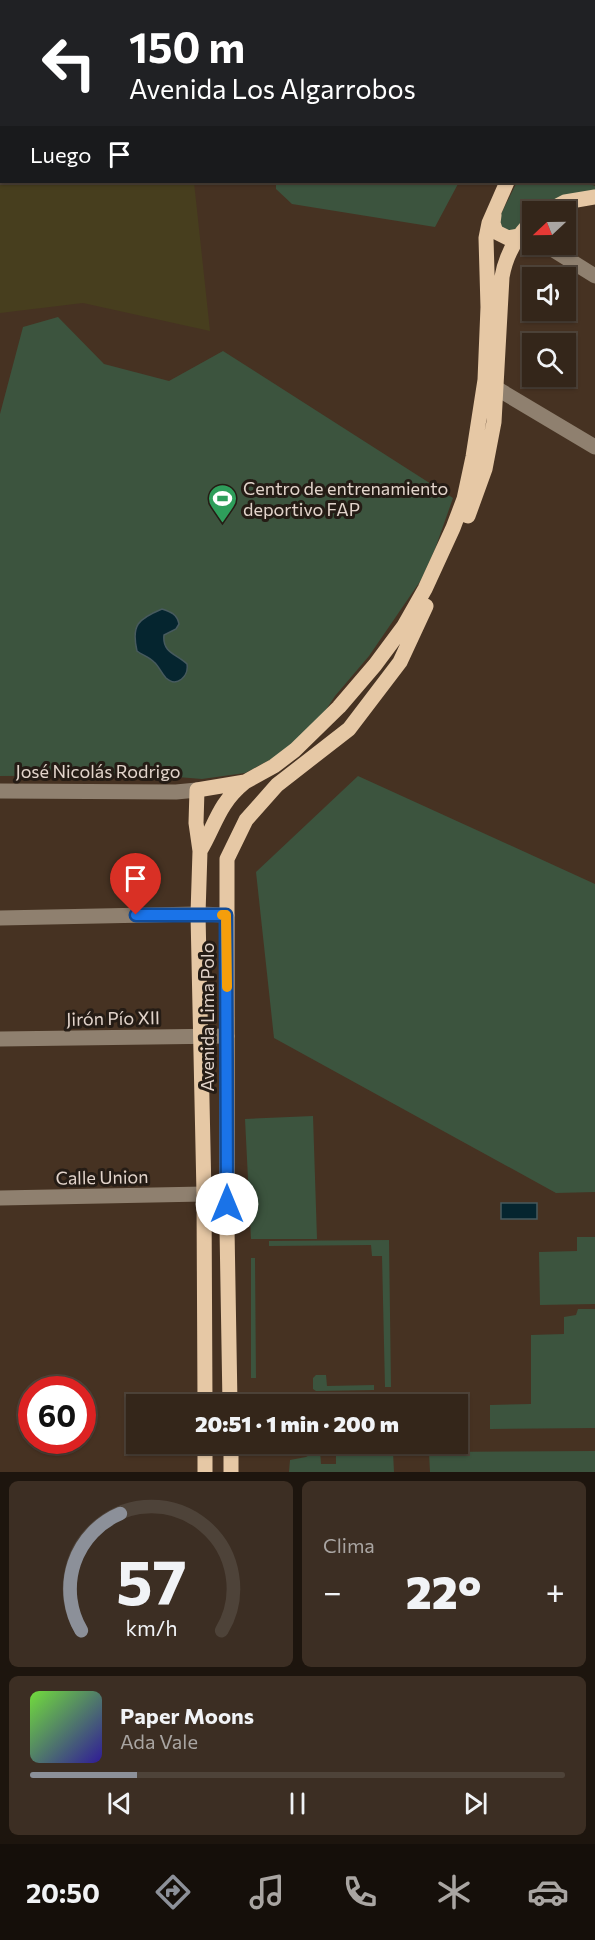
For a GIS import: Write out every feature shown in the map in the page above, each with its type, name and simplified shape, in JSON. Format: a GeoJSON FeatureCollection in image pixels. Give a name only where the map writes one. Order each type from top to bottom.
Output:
{"type":"FeatureCollection","features":[{"type":"Feature","properties":{"kind":"main road"},"geometry":{"type":"LineString","coordinates":[[197,790],[245,782],[295,750],[357,688],[404,626],[425,589],[464,499],[473,457],[484,389],[488,307],[486,238],[489,223],[507,183]]}},
{"type":"Feature","properties":{"kind":"main road"},"geometry":{"type":"LineString","coordinates":[[572,201],[595,197]]}},
{"type":"Feature","properties":{"kind":"main road"},"geometry":{"type":"LineString","coordinates":[[495,209],[493,223],[496,232],[508,238],[518,236]]}},
{"type":"Feature","properties":{"kind":"main road","name":"Avenida Lima Polo"},"geometry":{"type":"LineString","coordinates":[[230,1394],[226,859],[246,820],[277,785],[349,729],[400,662],[462,532],[484,469],[494,422],[504,263],[522,232]]}},
{"type":"Feature","properties":{"kind":"main road","name":"Avenida Lima Polo"},"geometry":{"type":"LineString","coordinates":[[200,851],[216,816],[232,794],[245,782]]}},
{"type":"Feature","properties":{"kind":"main road","name":"Avenida Lima Polo"},"geometry":{"type":"LineString","coordinates":[[197,790],[196,823],[200,851],[198,914],[204,1194],[205,1394]]}},
{"type":"Feature","properties":{"kind":"main road"},"geometry":{"type":"LineString","coordinates":[[203,1269],[229,1268]]}},
{"type":"Feature","properties":{"kind":"main road"},"geometry":{"type":"LineString","coordinates":[[205,1454],[205,1472]]}},
{"type":"Feature","properties":{"kind":"main road"},"geometry":{"type":"LineString","coordinates":[[231,1454],[231,1472]]}},
{"type":"Feature","properties":{"kind":"street"},"geometry":{"type":"LineString","coordinates":[[561,255],[595,276]]}},
{"type":"Feature","properties":{"kind":"street"},"geometry":{"type":"LineString","coordinates":[[496,388],[595,447]]}},
{"type":"Feature","properties":{"kind":"street","name":"José Nicolás Rodrigo"},"geometry":{"type":"LineString","coordinates":[[0,791],[176,792],[197,790]]}},
{"type":"Feature","properties":{"kind":"street"},"geometry":{"type":"LineString","coordinates":[[0,918],[226,915]]}},
{"type":"Feature","properties":{"kind":"street","name":"Jirón Pío XII"},"geometry":{"type":"LineString","coordinates":[[0,1039],[227,1036]]}},
{"type":"Feature","properties":{"kind":"street","name":"Calle Union"},"geometry":{"type":"LineString","coordinates":[[0,1198],[204,1194]]}},
{"type":"Feature","properties":{"kind":"green space"},"geometry":{"type":"Polygon","coordinates":[[[276,183],[458,183],[435,227],[292,204],[276,189],[276,183]]]}},
{"type":"Feature","properties":{"kind":"green space"},"geometry":{"type":"Polygon","coordinates":[[[516,183],[588,183],[595,186],[595,193],[559,201],[522,201],[522,223],[513,231],[503,230],[498,220],[516,183]]]}},
{"type":"Feature","properties":{"kind":"green space","name":"Centro de entrenamiento deportivo FAP"},"geometry":{"type":"Polygon","coordinates":[[[58,317],[104,364],[169,381],[223,351],[453,498],[421,580],[369,656],[335,696],[314,728],[292,748],[245,773],[202,779],[153,775],[0,776],[0,414],[23,327],[58,317]]]}},
{"type":"Feature","properties":{"kind":"green space"},"geometry":{"type":"Polygon","coordinates":[[[358,776],[595,884],[595,1192],[556,1193],[274,1038],[256,872],[358,776]]]}},
{"type":"Feature","properties":{"kind":"green space"},"geometry":{"type":"Polygon","coordinates":[[[313,1116],[317,1239],[251,1239],[245,1119],[313,1116]]]}},
{"type":"Feature","properties":{"kind":"green space"},"geometry":{"type":"Polygon","coordinates":[[[577,1237],[595,1237],[595,1304],[540,1305],[539,1252],[577,1251],[577,1237]]]}},
{"type":"Feature","properties":{"kind":"green space"},"geometry":{"type":"Polygon","coordinates":[[[389,1240],[391,1387],[385,1387],[382,1256],[372,1256],[371,1245],[269,1246],[269,1241],[389,1240]]]}},
{"type":"Feature","properties":{"kind":"green space"},"geometry":{"type":"Polygon","coordinates":[[[251,1258],[255,1258],[256,1378],[251,1378],[251,1258]]]}},
{"type":"Feature","properties":{"kind":"green space"},"geometry":{"type":"Polygon","coordinates":[[[578,1309],[595,1309],[595,1428],[490,1429],[490,1405],[531,1404],[531,1335],[564,1334],[564,1317],[576,1315],[578,1309]]]}},
{"type":"Feature","properties":{"kind":"green space"},"geometry":{"type":"Polygon","coordinates":[[[316,1375],[326,1375],[327,1386],[374,1385],[374,1390],[316,1391],[313,1389],[313,1378],[316,1375]]]}},
{"type":"Feature","properties":{"kind":"green space"},"geometry":{"type":"Polygon","coordinates":[[[595,1451],[595,1472],[430,1472],[429,1454],[468,1454],[468,1452],[595,1451]]]}},
{"type":"Feature","properties":{"kind":"green space"},"geometry":{"type":"Polygon","coordinates":[[[311,1454],[320,1454],[321,1464],[336,1464],[336,1454],[393,1454],[394,1472],[289,1472],[290,1460],[311,1454]]]}},
{"type":"Feature","properties":{"kind":"sand"},"geometry":{"type":"Polygon","coordinates":[[[0,183],[194,183],[210,331],[83,303],[0,313],[0,183]]]}},
{"type":"Feature","properties":{"kind":"water"},"geometry":{"type":"Polygon","coordinates":[[[162,609],[173,614],[179,624],[176,629],[164,635],[165,646],[187,664],[184,676],[174,682],[166,678],[154,662],[137,651],[135,642],[138,624],[147,616],[162,609]]]}},
{"type":"Feature","properties":{"kind":"water"},"geometry":{"type":"Polygon","coordinates":[[[501,1203],[537,1203],[537,1219],[501,1219],[501,1203]]]}},
{"type":"Feature","properties":{"kind":"slow traffic"},"geometry":{"type":"LineString","coordinates":[[222,915],[226,915],[227,987]]}},
{"type":"Feature","properties":{"kind":"place","name":"Centro de entrenamiento deportivo FAP"},"geometry":{"type":"Point","coordinates":[222,524]}},
{"type":"Feature","properties":{"kind":"route"},"geometry":{"type":"LineString","coordinates":[[136,915],[226,915],[227,1204]]}}]}
